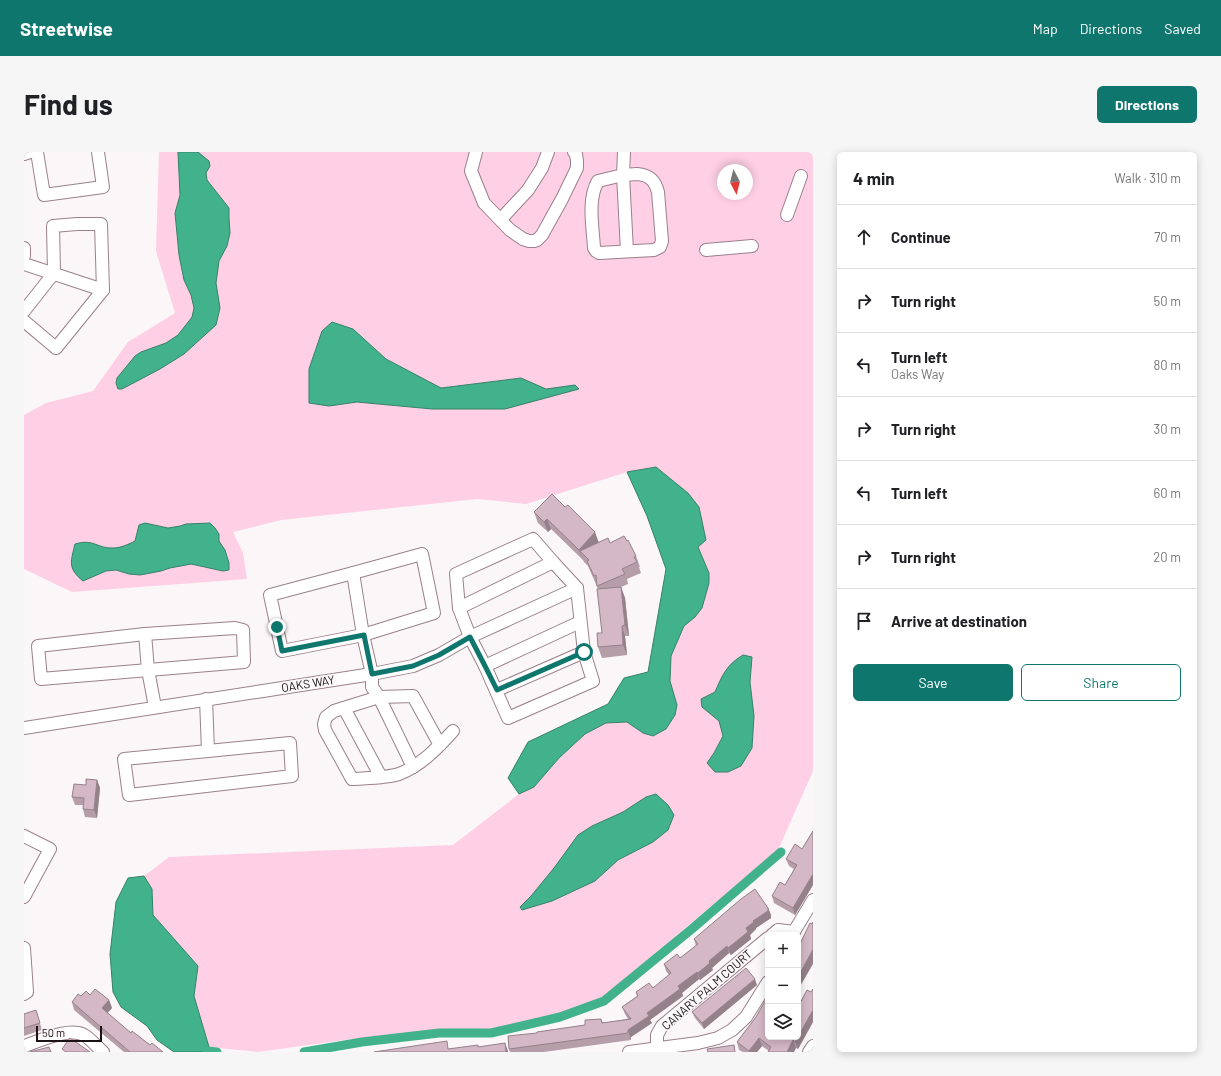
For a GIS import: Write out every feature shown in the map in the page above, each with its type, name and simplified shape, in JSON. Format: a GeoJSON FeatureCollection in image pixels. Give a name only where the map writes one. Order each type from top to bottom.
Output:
{"type":"FeatureCollection","features":[{"type":"Feature","properties":{"kind":"street"},"geometry":{"type":"LineString","coordinates":[[24,154],[30,152]]}},
{"type":"Feature","properties":{"kind":"street"},"geometry":{"type":"LineString","coordinates":[[37,152],[44,196],[103,187],[98,152]]}},
{"type":"Feature","properties":{"kind":"street"},"geometry":{"type":"LineString","coordinates":[[476,152],[471,171],[484,203],[510,230],[529,241],[537,240],[542,235],[562,199],[577,168],[578,161],[574,152]]}},
{"type":"Feature","properties":{"kind":"street"},"geometry":{"type":"LineString","coordinates":[[501,219],[528,190],[542,168],[548,152]]}},
{"type":"Feature","properties":{"kind":"street"},"geometry":{"type":"LineString","coordinates":[[624,152],[623,175],[627,250]]}},
{"type":"Feature","properties":{"kind":"street"},"geometry":{"type":"LineString","coordinates":[[623,175],[644,175],[653,180],[656,185],[658,192],[662,241],[660,247],[654,250],[627,250],[599,253],[594,248],[592,205],[594,187],[598,181],[623,175]]}},
{"type":"Feature","properties":{"kind":"street"},"geometry":{"type":"LineString","coordinates":[[787,215],[801,176]]}},
{"type":"Feature","properties":{"kind":"street"},"geometry":{"type":"LineString","coordinates":[[24,311],[54,273],[53,226],[101,224],[103,290],[56,348],[24,321]]}},
{"type":"Feature","properties":{"kind":"street"},"geometry":{"type":"LineString","coordinates":[[706,250],[752,246]]}},
{"type":"Feature","properties":{"kind":"street"},"geometry":{"type":"LineString","coordinates":[[24,248],[24,256]]}},
{"type":"Feature","properties":{"kind":"street"},"geometry":{"type":"LineString","coordinates":[[24,264],[103,290]]}},
{"type":"Feature","properties":{"kind":"street"},"geometry":{"type":"LineString","coordinates":[[533,539],[577,588],[584,652],[593,681],[508,718],[497,690],[470,637],[459,608],[456,574],[533,539]]}},
{"type":"Feature","properties":{"kind":"street"},"geometry":{"type":"LineString","coordinates":[[422,554],[434,613],[364,635],[282,651],[270,595],[353,573],[422,554]]}},
{"type":"Feature","properties":{"kind":"street"},"geometry":{"type":"LineString","coordinates":[[459,608],[553,562]]}},
{"type":"Feature","properties":{"kind":"street"},"geometry":{"type":"LineString","coordinates":[[353,573],[372,674],[372,687],[379,697],[413,767]]}},
{"type":"Feature","properties":{"kind":"street","name":"OAKS WAY"},"geometry":{"type":"LineString","coordinates":[[24,728],[372,674],[413,666],[439,655],[470,637],[577,588]]}},
{"type":"Feature","properties":{"kind":"street"},"geometry":{"type":"LineString","coordinates":[[485,666],[580,622]]}},
{"type":"Feature","properties":{"kind":"street"},"geometry":{"type":"LineString","coordinates":[[235,628],[243,630],[244,662],[41,679],[38,646],[145,634],[235,628]]}},
{"type":"Feature","properties":{"kind":"street"},"geometry":{"type":"LineString","coordinates":[[145,634],[148,670],[155,707]]}},
{"type":"Feature","properties":{"kind":"street"},"geometry":{"type":"LineString","coordinates":[[497,690],[584,652]]}},
{"type":"Feature","properties":{"kind":"street"},"geometry":{"type":"LineString","coordinates":[[440,745],[413,696],[379,697],[334,711],[326,717],[324,724],[325,730],[352,779],[398,774],[420,764],[440,745],[453,731]]}},
{"type":"Feature","properties":{"kind":"street"},"geometry":{"type":"LineString","coordinates":[[206,699],[208,752]]}},
{"type":"Feature","properties":{"kind":"street"},"geometry":{"type":"LineString","coordinates":[[344,708],[381,777]]}},
{"type":"Feature","properties":{"kind":"street"},"geometry":{"type":"LineString","coordinates":[[290,743],[292,776],[129,795],[124,759],[208,752],[290,743]]}},
{"type":"Feature","properties":{"kind":"street"},"geometry":{"type":"LineString","coordinates":[[24,836],[50,849],[24,897]]}},
{"type":"Feature","properties":{"kind":"street"},"geometry":{"type":"LineString","coordinates":[[794,932],[813,900]]}},
{"type":"Feature","properties":{"kind":"street"},"geometry":{"type":"LineString","coordinates":[[776,932],[778,930],[788,932]]}},
{"type":"Feature","properties":{"kind":"street","name":"CANARY PALM COURT"},"geometry":{"type":"LineString","coordinates":[[657,1047],[658,1035],[662,1026],[765,940]]}},
{"type":"Feature","properties":{"kind":"street"},"geometry":{"type":"LineString","coordinates":[[24,948],[28,992],[24,994]]}},
{"type":"Feature","properties":{"kind":"street"},"geometry":{"type":"LineString","coordinates":[[629,1052],[657,1047],[698,1047],[718,1038],[732,1030],[746,1017],[765,987]]}},
{"type":"Feature","properties":{"kind":"street"},"geometry":{"type":"LineString","coordinates":[[24,1046],[60,1034],[76,1032],[85,1035],[103,1052]]}},
{"type":"Feature","properties":{"kind":"street"},"geometry":{"type":"LineString","coordinates":[[809,1052],[813,1046]]}},
{"type":"Feature","properties":{"kind":"shaded area"},"geometry":{"type":"Polygon","coordinates":[[[159,152],[813,152],[813,771],[778,850],[603,997],[559,1014],[491,1030],[439,1030],[344,1040],[258,1052],[209,1047],[194,996],[198,966],[153,915],[152,889],[144,876],[169,857],[453,845],[519,794],[534,787],[559,758],[585,734],[606,723],[627,722],[643,733],[677,705],[670,681],[671,656],[684,626],[695,617],[709,573],[698,547],[688,493],[656,467],[627,472],[526,504],[477,499],[281,520],[233,532],[243,553],[247,579],[72,592],[24,569],[24,415],[46,403],[93,391],[128,342],[175,313],[156,251],[159,152]]]}},
{"type":"Feature","properties":{"kind":"shaded area"},"geometry":{"type":"Polygon","coordinates":[[[178,152],[198,152],[209,161],[210,166],[206,173],[207,180],[229,208],[230,233],[227,246],[219,261],[216,283],[220,308],[216,325],[184,354],[160,369],[122,389],[118,389],[116,383],[117,378],[135,356],[141,352],[166,343],[178,335],[192,317],[194,308],[191,295],[184,280],[179,255],[175,213],[180,195],[178,152]]]}},
{"type":"Feature","properties":{"kind":"shaded area"},"geometry":{"type":"Polygon","coordinates":[[[332,322],[353,329],[386,359],[441,388],[521,378],[546,389],[575,385],[579,389],[505,409],[432,409],[357,402],[329,406],[309,403],[309,369],[322,331],[332,322]]]}},
{"type":"Feature","properties":{"kind":"shaded area"},"geometry":{"type":"Polygon","coordinates":[[[656,467],[688,493],[699,507],[706,540],[698,547],[709,573],[709,583],[702,608],[695,617],[684,626],[671,656],[670,681],[677,705],[675,715],[666,729],[653,736],[643,733],[627,722],[606,723],[585,734],[559,758],[534,787],[519,794],[508,778],[528,742],[608,704],[624,678],[648,672],[666,569],[647,516],[627,472],[656,467]]]}},
{"type":"Feature","properties":{"kind":"shaded area"},"geometry":{"type":"Polygon","coordinates":[[[145,523],[168,528],[186,524],[210,523],[219,534],[219,541],[225,550],[229,563],[229,570],[223,571],[191,564],[140,575],[129,574],[116,570],[106,571],[83,581],[74,572],[72,568],[72,560],[75,544],[86,542],[108,548],[122,547],[135,541],[139,525],[145,523]]]}},
{"type":"Feature","properties":{"kind":"shaded area"},"geometry":{"type":"Polygon","coordinates":[[[743,655],[752,657],[750,682],[754,716],[752,748],[741,766],[728,772],[715,772],[707,763],[723,736],[719,721],[702,707],[701,699],[715,692],[722,676],[732,663],[743,655]]]}},
{"type":"Feature","properties":{"kind":"shaded area"},"geometry":{"type":"Polygon","coordinates":[[[656,794],[668,805],[674,815],[668,830],[653,842],[618,860],[595,881],[552,901],[522,910],[520,907],[554,868],[578,835],[592,826],[623,812],[646,797],[656,794]]]}},
{"type":"Feature","properties":{"kind":"shaded area"},"geometry":{"type":"Polygon","coordinates":[[[144,876],[152,889],[153,915],[198,966],[194,996],[209,1047],[207,1052],[174,1052],[157,1040],[147,1026],[121,1007],[113,992],[110,954],[116,902],[128,878],[144,876]]]}},
{"type":"Feature","properties":{"kind":"building"},"geometry":{"type":"Polygon","coordinates":[[[552,494],[565,507],[568,505],[595,532],[579,550],[547,519],[544,522],[534,512],[552,494]]]}},
{"type":"Feature","properties":{"kind":"building"},"geometry":{"type":"Polygon","coordinates":[[[624,536],[627,541],[628,540],[636,556],[634,557],[637,562],[622,569],[625,574],[597,586],[596,575],[594,576],[587,561],[589,560],[580,551],[608,538],[610,543],[624,536]]]}},
{"type":"Feature","properties":{"kind":"building"},"geometry":{"type":"Polygon","coordinates":[[[621,587],[625,625],[622,626],[623,645],[598,647],[597,633],[602,633],[597,589],[621,587]]]}},
{"type":"Feature","properties":{"kind":"building"},"geometry":{"type":"Polygon","coordinates":[[[86,779],[97,780],[94,810],[83,809],[84,798],[72,797],[74,784],[86,785],[86,779]]]}},
{"type":"Feature","properties":{"kind":"building"},"geometry":{"type":"Polygon","coordinates":[[[813,831],[813,874],[793,908],[772,896],[780,882],[785,885],[797,865],[786,859],[795,844],[802,849],[813,831]]]}},
{"type":"Feature","properties":{"kind":"building"},"geometry":{"type":"Polygon","coordinates":[[[755,889],[768,908],[768,911],[753,921],[754,922],[746,928],[748,932],[728,948],[727,946],[709,961],[710,963],[698,973],[697,972],[678,986],[680,989],[647,1013],[649,1016],[628,1030],[628,1033],[509,1049],[508,1036],[585,1025],[585,1020],[601,1019],[602,1023],[631,1019],[622,1007],[638,996],[636,992],[649,983],[653,988],[671,973],[664,964],[677,954],[680,958],[698,944],[694,939],[755,889]]]}},
{"type":"Feature","properties":{"kind":"building"},"geometry":{"type":"Polygon","coordinates":[[[813,922],[813,949],[801,971],[801,942],[810,923],[812,924],[813,922]]]}},
{"type":"Feature","properties":{"kind":"building"},"geometry":{"type":"Polygon","coordinates":[[[746,968],[755,979],[702,1023],[692,1012],[746,968]]]}},
{"type":"Feature","properties":{"kind":"building"},"geometry":{"type":"Polygon","coordinates":[[[95,989],[109,1000],[102,1008],[131,1033],[132,1031],[150,1045],[152,1043],[163,1052],[130,1052],[72,1002],[78,994],[81,996],[86,991],[90,995],[95,989]]]}},
{"type":"Feature","properties":{"kind":"building"},"geometry":{"type":"Polygon","coordinates":[[[813,989],[813,1010],[801,1032],[801,1001],[807,990],[811,992],[813,989]]]}},
{"type":"Feature","properties":{"kind":"building"},"geometry":{"type":"Polygon","coordinates":[[[765,1001],[765,1040],[793,1040],[787,1052],[768,1052],[771,1047],[759,1038],[749,1051],[737,1042],[756,1017],[765,1001]]]}},
{"type":"Feature","properties":{"kind":"building"},"geometry":{"type":"Polygon","coordinates":[[[36,1010],[40,1023],[24,1028],[24,1014],[36,1010]]]}},
{"type":"Feature","properties":{"kind":"building"},"geometry":{"type":"Polygon","coordinates":[[[70,1038],[90,1052],[66,1052],[62,1049],[70,1038]]]}},
{"type":"Feature","properties":{"kind":"building"},"geometry":{"type":"Polygon","coordinates":[[[447,1041],[448,1049],[505,1043],[506,1052],[374,1052],[447,1041]]]}},
{"type":"Feature","properties":{"kind":"building"},"geometry":{"type":"Polygon","coordinates":[[[734,1045],[735,1052],[708,1052],[707,1049],[734,1045]]]}},
{"type":"Feature","properties":{"kind":"building"},"geometry":{"type":"Polygon","coordinates":[[[49,1047],[51,1052],[30,1052],[49,1047]]]}},
{"type":"Feature","properties":{"kind":"waterway"},"geometry":{"type":"LineString","coordinates":[[304,1052],[362,1042],[439,1033],[491,1033],[560,1017],[604,1001],[693,928],[781,852]]}},
{"type":"Feature","properties":{"kind":"waterway"},"geometry":{"type":"LineString","coordinates":[[207,1051],[217,1052]]}},
{"type":"Feature","properties":{"kind":"route"},"geometry":{"type":"LineString","coordinates":[[277,627],[282,651],[364,635],[372,674],[413,666],[439,655],[470,637],[497,690],[584,652]]}}]}
